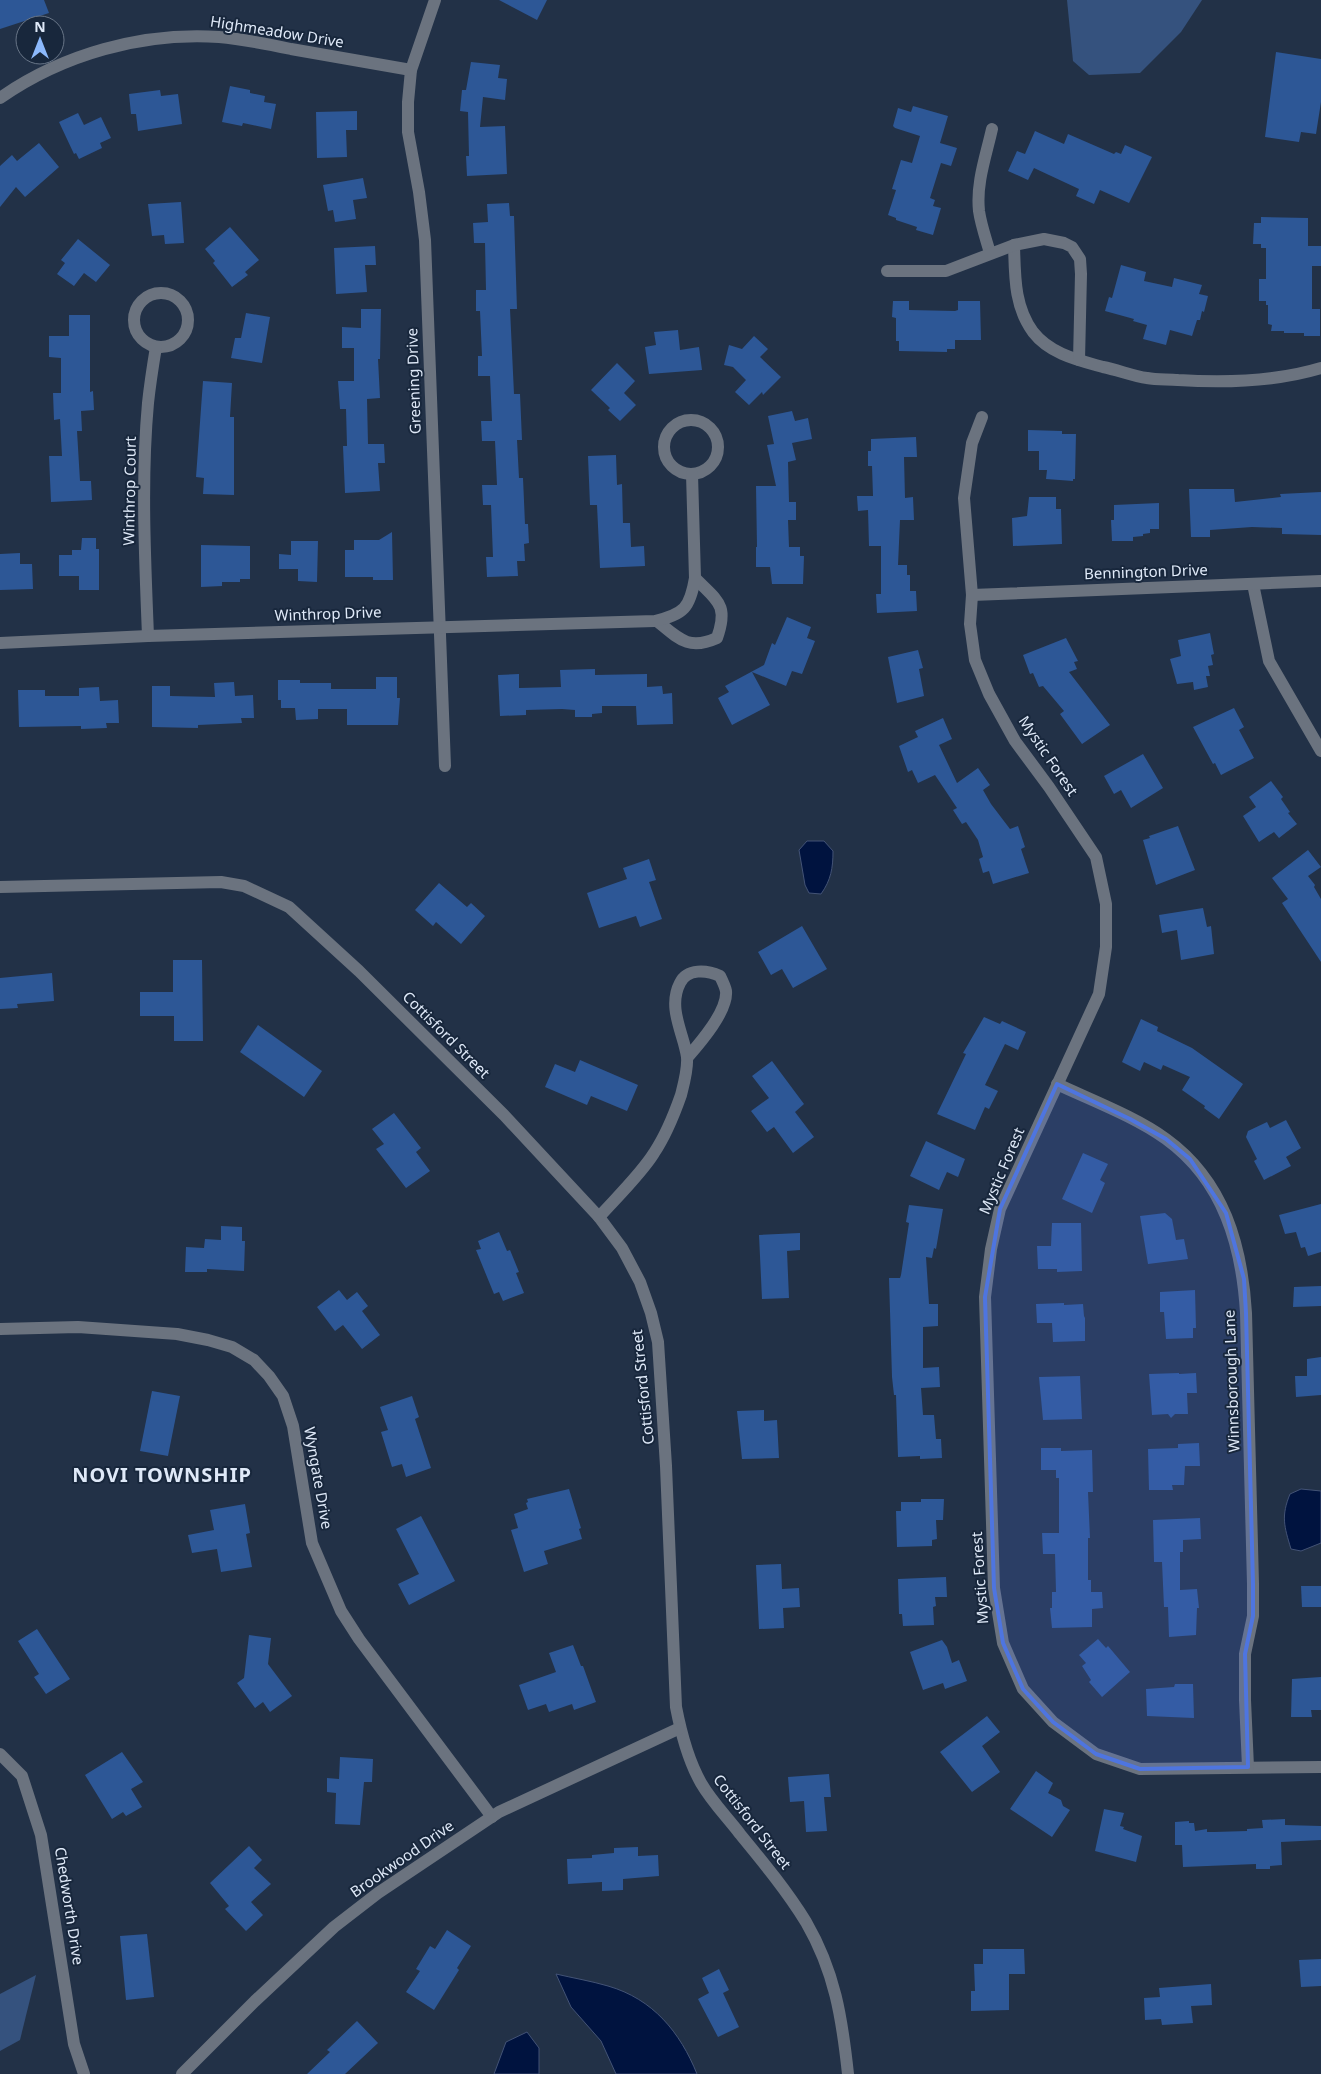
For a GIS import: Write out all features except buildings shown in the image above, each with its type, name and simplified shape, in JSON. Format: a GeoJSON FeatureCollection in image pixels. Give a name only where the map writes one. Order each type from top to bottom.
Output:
{"type":"FeatureCollection","features":[{"type":"Feature","properties":{"kind":"street","name":"Greening Drive"},"geometry":{"type":"LineString","coordinates":[[435,0],[410,70],[408,132],[419,192],[425,240],[445,766]]}},
{"type":"Feature","properties":{"kind":"street","name":"Highmeadow Drive"},"geometry":{"type":"LineString","coordinates":[[0,98],[22,83],[56,66],[107,49],[134,43],[175,38],[222,37],[410,70]]}},
{"type":"Feature","properties":{"kind":"street"},"geometry":{"type":"LineString","coordinates":[[990,252],[982,225],[978,197],[992,129]]}},
{"type":"Feature","properties":{"kind":"street"},"geometry":{"type":"LineString","coordinates":[[888,271],[946,271],[957,268],[990,252],[1044,239],[1055,240],[1072,247],[1080,259],[1081,274],[1079,360]]}},
{"type":"Feature","properties":{"kind":"street"},"geometry":{"type":"LineString","coordinates":[[1014,245],[1016,297],[1026,322],[1046,345],[1079,360],[1148,378],[1206,382],[1300,375],[1321,368]]}},
{"type":"Feature","properties":{"kind":"street"},"geometry":{"type":"LineString","coordinates":[[151,294],[169,294],[183,304],[187,313],[186,331],[174,344],[156,346],[140,338],[136,331],[134,313],[143,299],[151,294]]}},
{"type":"Feature","properties":{"kind":"street","name":"Winthrop Court"},"geometry":{"type":"LineString","coordinates":[[148,636],[145,574],[145,452],[148,403],[156,346]]}},
{"type":"Feature","properties":{"kind":"street","name":"Mystic Forest"},"geometry":{"type":"LineString","coordinates":[[982,417],[972,443],[964,498],[972,595],[970,624],[974,660],[989,694],[1015,741],[1049,787],[1096,857],[1106,904],[1106,947],[1099,994],[1000,1210],[991,1249],[985,1297],[994,1588],[1003,1643],[1023,1689],[1053,1722],[1096,1754],[1140,1769],[1321,1767]]}},
{"type":"Feature","properties":{"kind":"street"},"geometry":{"type":"LineString","coordinates":[[691,420],[708,426],[714,433],[717,442],[717,451],[709,467],[692,474],[676,470],[669,464],[663,448],[668,432],[674,425],[682,421],[691,420]]}},
{"type":"Feature","properties":{"kind":"street"},"geometry":{"type":"LineString","coordinates":[[657,620],[684,642],[707,642],[717,638],[723,621],[721,606],[695,578],[692,474]]}},
{"type":"Feature","properties":{"kind":"street","name":"Winthrop Drive"},"geometry":{"type":"LineString","coordinates":[[0,644],[148,636],[657,620],[674,617],[687,607],[695,578]]}},
{"type":"Feature","properties":{"kind":"street","name":"Bennington Drive"},"geometry":{"type":"LineString","coordinates":[[972,595],[1321,581]]}},
{"type":"Feature","properties":{"kind":"street"},"geometry":{"type":"LineString","coordinates":[[1253,584],[1269,661],[1321,751]]}},
{"type":"Feature","properties":{"kind":"street","name":"Cottisford Street"},"geometry":{"type":"LineString","coordinates":[[0,887],[221,882],[244,886],[289,906],[359,971],[504,1115],[599,1217],[622,1248],[640,1282],[658,1342],[666,1466],[676,1707],[680,1728],[700,1781],[708,1794],[784,1890],[806,1922],[826,1961],[837,1995],[848,2074]]}},
{"type":"Feature","properties":{"kind":"street"},"geometry":{"type":"LineString","coordinates":[[599,1217],[654,1155],[672,1120],[685,1081],[687,1058],[677,1020],[677,992],[680,981],[689,975],[701,970],[712,972],[720,976],[726,991],[722,1010],[702,1041],[687,1058]]}},
{"type":"Feature","properties":{"kind":"street","name":"Winnsborough Lane"},"geometry":{"type":"LineString","coordinates":[[1057,1084],[1130,1119],[1166,1139],[1188,1158],[1208,1183],[1226,1213],[1238,1249],[1244,1279],[1246,1313],[1253,1584],[1253,1616],[1245,1654],[1248,1767]]}},
{"type":"Feature","properties":{"kind":"street","name":"Wyngate Drive"},"geometry":{"type":"LineString","coordinates":[[0,1329],[78,1327],[177,1334],[232,1347],[254,1360],[270,1376],[283,1396],[293,1426],[312,1542],[341,1611],[406,1703],[492,1816]]}},
{"type":"Feature","properties":{"kind":"street","name":"Brookwood Drive"},"geometry":{"type":"LineString","coordinates":[[182,2074],[255,2001],[334,1927],[378,1893],[492,1816],[680,1728]]}},
{"type":"Feature","properties":{"kind":"street","name":"Chedworth Drive"},"geometry":{"type":"LineString","coordinates":[[0,1754],[22,1776],[41,1836],[74,2044],[84,2074]]}},
{"type":"Feature","properties":{"kind":"highlighted area"},"geometry":{"type":"Polygon","coordinates":[[[1057,1084],[1130,1119],[1166,1139],[1190,1159],[1226,1213],[1244,1279],[1246,1313],[1253,1584],[1253,1616],[1245,1654],[1248,1767],[1140,1769],[1096,1754],[1053,1722],[1023,1689],[1003,1643],[994,1588],[985,1297],[1000,1209],[1057,1084]]]}},
{"type":"Feature","properties":{"kind":"shaded area"},"geometry":{"type":"Polygon","coordinates":[[[1067,0],[1202,0],[1181,32],[1140,73],[1089,75],[1073,61],[1067,0]]]}},
{"type":"Feature","properties":{"kind":"shaded area"},"geometry":{"type":"Polygon","coordinates":[[[807,841],[824,841],[833,851],[831,874],[821,894],[809,893],[805,885],[799,850],[807,841]]]}},
{"type":"Feature","properties":{"kind":"shaded area"},"geometry":{"type":"Polygon","coordinates":[[[1301,1489],[1321,1491],[1321,1543],[1301,1551],[1291,1549],[1284,1521],[1285,1509],[1290,1494],[1301,1489]]]}},
{"type":"Feature","properties":{"kind":"shaded area"},"geometry":{"type":"Polygon","coordinates":[[[556,1974],[602,1984],[624,1992],[651,2008],[673,2031],[682,2044],[697,2074],[616,2074],[601,2041],[571,2007],[556,1974]]]}},
{"type":"Feature","properties":{"kind":"shaded area"},"geometry":{"type":"Polygon","coordinates":[[[36,1975],[20,2040],[0,2051],[0,1994],[36,1975]]]}},
{"type":"Feature","properties":{"kind":"shaded area"},"geometry":{"type":"Polygon","coordinates":[[[527,2032],[539,2048],[539,2074],[494,2074],[506,2042],[527,2032]]]}},
{"type":"Feature","properties":{"kind":"district","name":"NOVI TOWNSHIP"},"geometry":{"type":"Point","coordinates":[162,1475]}}]}
